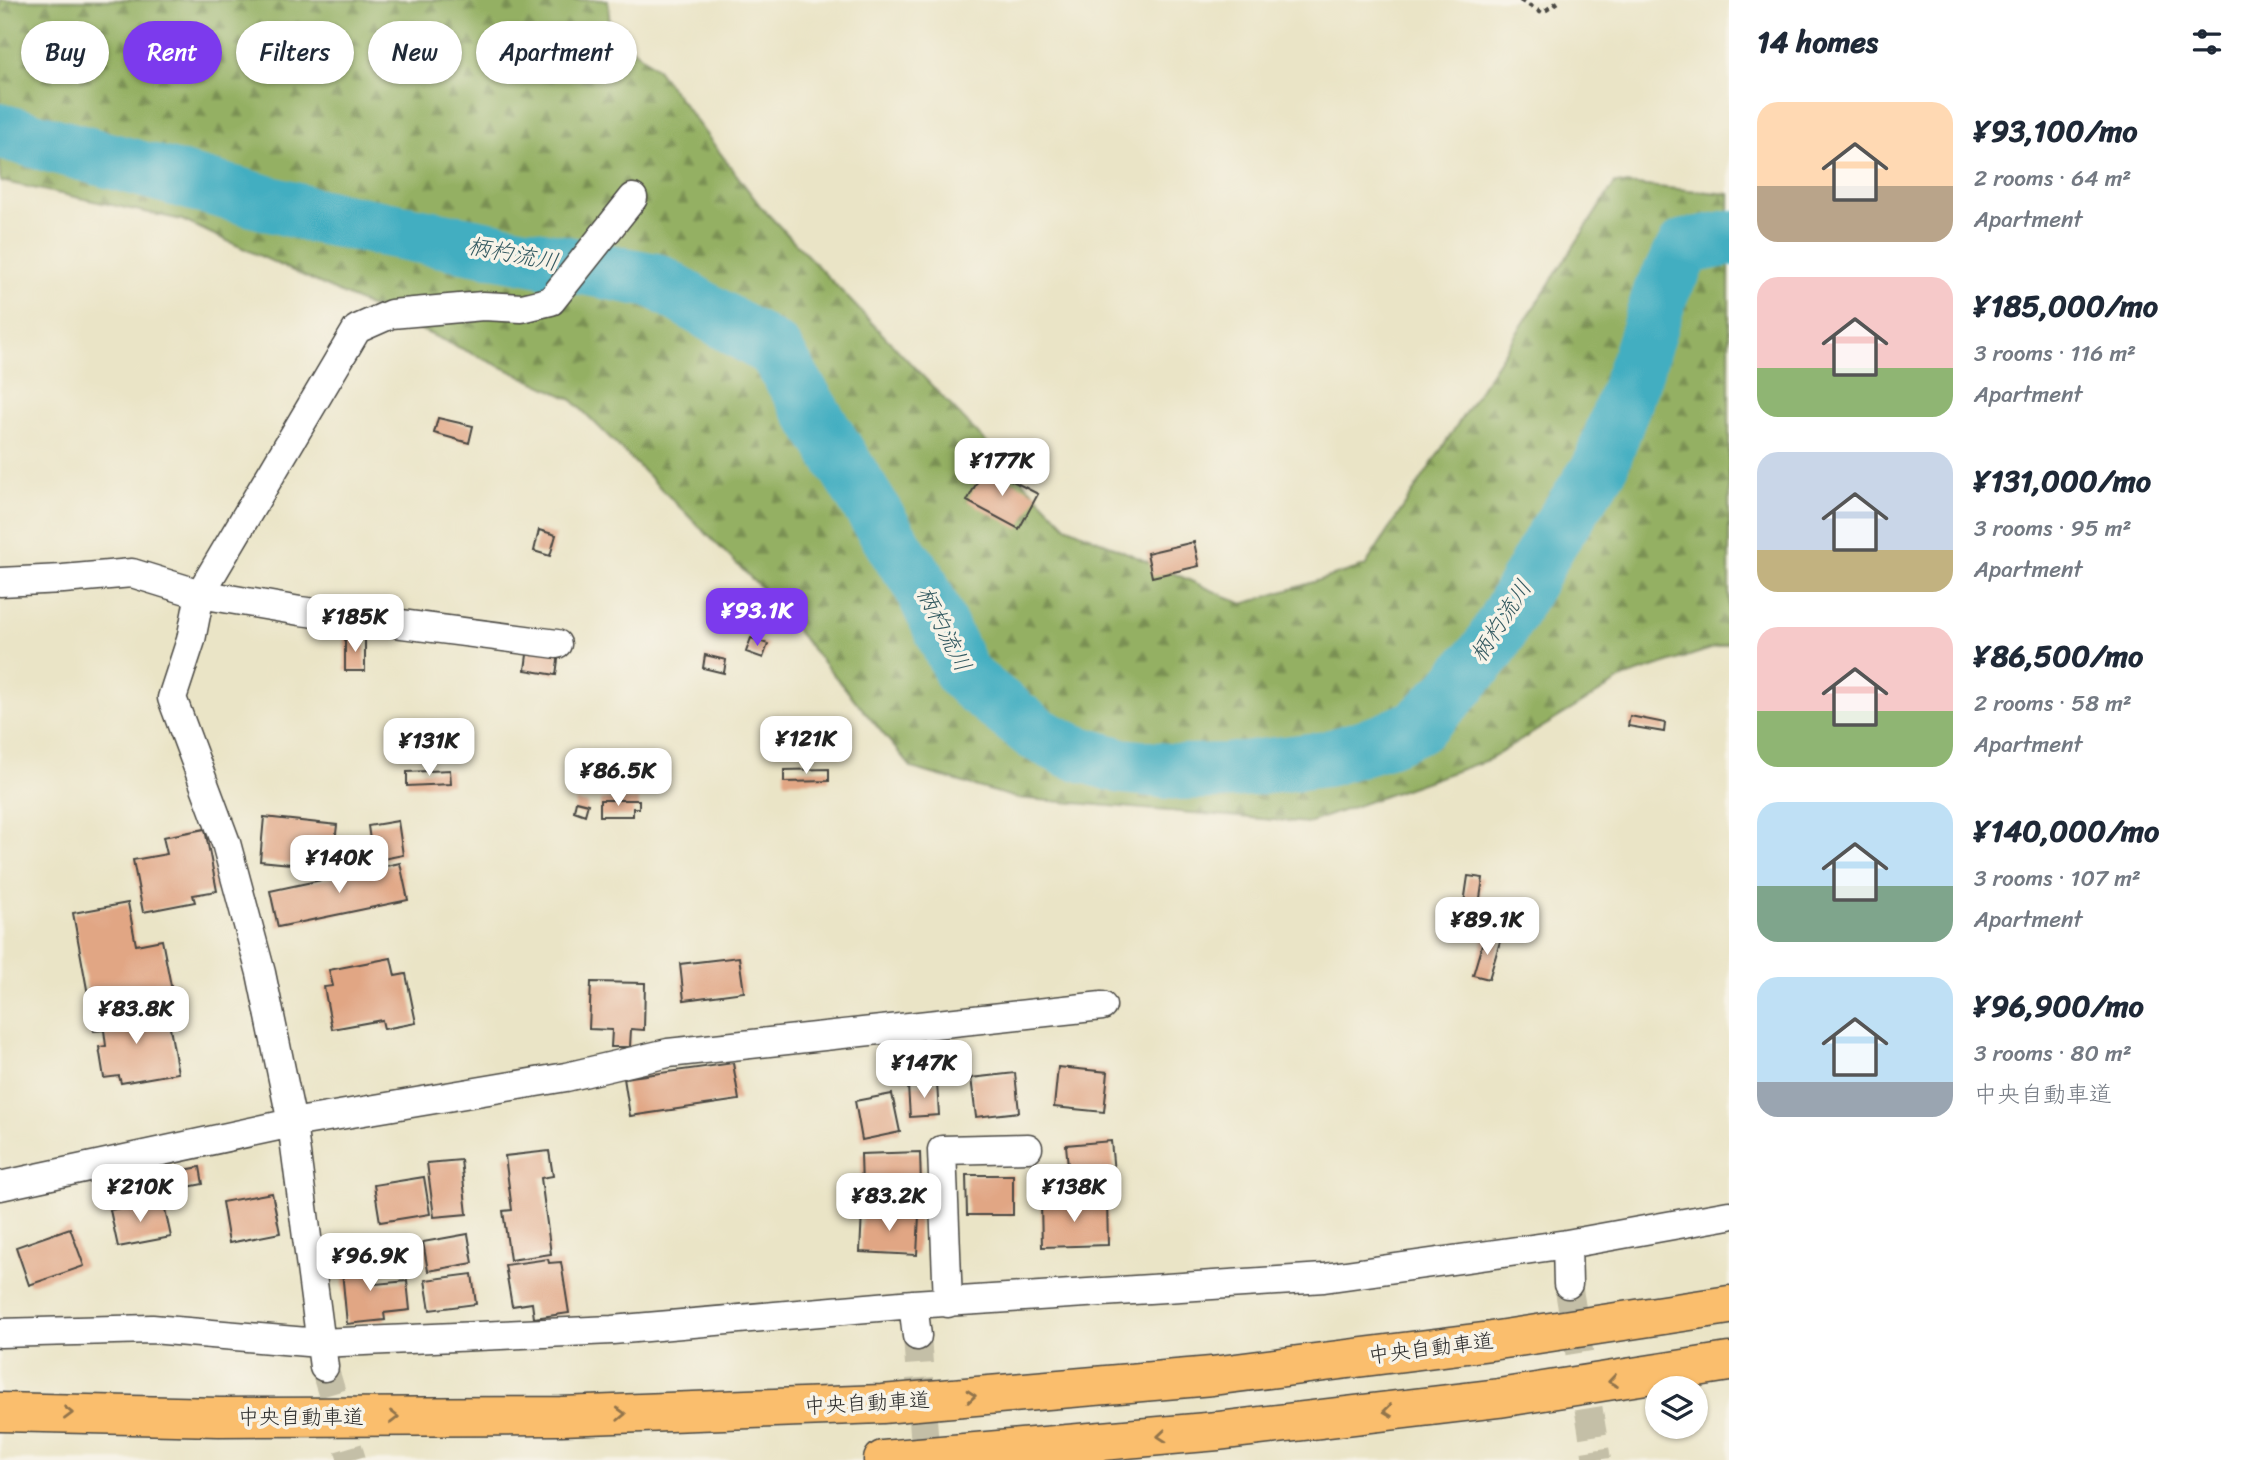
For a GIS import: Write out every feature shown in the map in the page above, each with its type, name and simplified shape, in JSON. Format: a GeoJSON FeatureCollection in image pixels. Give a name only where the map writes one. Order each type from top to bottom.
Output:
{"type":"FeatureCollection","features":[{"type":"Feature","properties":{"kind":"highway","name":"中央自動車道"},"geometry":{"type":"LineString","coordinates":[[0,1412],[219,1417],[547,1416],[882,1404],[1212,1376],[1491,1341],[1729,1305]]}},
{"type":"Feature","properties":{"kind":"highway"},"geometry":{"type":"LineString","coordinates":[[883,1460],[1218,1431],[1499,1398],[1729,1362]]}},
{"type":"Feature","properties":{"kind":"street"},"geometry":{"type":"LineString","coordinates":[[322,1355],[292,1123],[261,973],[226,844],[172,698],[191,640],[200,594],[357,329],[391,314],[483,306],[522,308],[551,301],[633,198]]}},
{"type":"Feature","properties":{"kind":"street"},"geometry":{"type":"LineString","coordinates":[[0,582],[132,573],[200,594],[300,611],[557,644]]}},
{"type":"Feature","properties":{"kind":"street"},"geometry":{"type":"LineString","coordinates":[[0,1186],[292,1123],[566,1077],[668,1053],[1102,1006]]}},
{"type":"Feature","properties":{"kind":"street"},"geometry":{"type":"LineString","coordinates":[[948,1303],[942,1150],[1028,1148]]}},
{"type":"Feature","properties":{"kind":"street"},"geometry":{"type":"LineString","coordinates":[[0,1332],[152,1329],[322,1355],[913,1304],[1324,1278],[1567,1244],[1729,1215]]}},
{"type":"Feature","properties":{"kind":"street"},"geometry":{"type":"LineString","coordinates":[[1567,1244],[1568,1284]]}},
{"type":"Feature","properties":{"kind":"street"},"geometry":{"type":"LineString","coordinates":[[913,1304],[917,1336]]}},
{"type":"Feature","properties":{"kind":"path"},"geometry":{"type":"LineString","coordinates":[[1520,0],[1542,13],[1561,0]]}},
{"type":"Feature","properties":{"kind":"green space"},"geometry":{"type":"Polygon","coordinates":[[[0,0],[608,0],[609,21],[476,21],[476,84],[637,84],[637,52],[656,68],[761,207],[1066,526],[1243,604],[1365,566],[1615,183],[1729,194],[1729,643],[1625,677],[1490,759],[1308,823],[1016,798],[912,768],[760,587],[571,399],[182,220],[0,181],[0,0]]]}},
{"type":"Feature","properties":{"kind":"building"},"geometry":{"type":"Polygon","coordinates":[[[438,418],[473,426],[469,443],[434,433],[438,418]]]}},
{"type":"Feature","properties":{"kind":"building"},"geometry":{"type":"Polygon","coordinates":[[[985,467],[1038,494],[1019,529],[967,501],[985,467]]]}},
{"type":"Feature","properties":{"kind":"building"},"geometry":{"type":"Polygon","coordinates":[[[539,530],[556,535],[550,556],[534,551],[539,530]]]}},
{"type":"Feature","properties":{"kind":"building"},"geometry":{"type":"Polygon","coordinates":[[[1194,542],[1199,566],[1152,577],[1147,553],[1194,542]]]}},
{"type":"Feature","properties":{"kind":"building"},"geometry":{"type":"Polygon","coordinates":[[[345,638],[365,638],[365,671],[345,671],[345,638]]]}},
{"type":"Feature","properties":{"kind":"building"},"geometry":{"type":"Polygon","coordinates":[[[751,638],[768,644],[763,658],[746,652],[751,638]]]}},
{"type":"Feature","properties":{"kind":"building"},"geometry":{"type":"Polygon","coordinates":[[[528,647],[559,652],[556,675],[525,670],[528,647]]]}},
{"type":"Feature","properties":{"kind":"building"},"geometry":{"type":"Polygon","coordinates":[[[705,655],[726,660],[724,673],[703,668],[705,655]]]}},
{"type":"Feature","properties":{"kind":"building"},"geometry":{"type":"Polygon","coordinates":[[[1630,716],[1665,723],[1664,732],[1628,726],[1630,716]]]}},
{"type":"Feature","properties":{"kind":"building"},"geometry":{"type":"Polygon","coordinates":[[[829,769],[829,781],[784,782],[784,770],[829,769]]]}},
{"type":"Feature","properties":{"kind":"building"},"geometry":{"type":"Polygon","coordinates":[[[450,770],[451,784],[407,786],[407,772],[450,770]]]}},
{"type":"Feature","properties":{"kind":"building"},"geometry":{"type":"Polygon","coordinates":[[[600,800],[639,800],[639,808],[633,808],[633,816],[600,816],[600,800]]]}},
{"type":"Feature","properties":{"kind":"building"},"geometry":{"type":"Polygon","coordinates":[[[576,801],[588,804],[585,815],[574,811],[576,801]]]}},
{"type":"Feature","properties":{"kind":"building"},"geometry":{"type":"Polygon","coordinates":[[[264,817],[337,825],[332,868],[260,861],[264,817]]]}},
{"type":"Feature","properties":{"kind":"building"},"geometry":{"type":"Polygon","coordinates":[[[398,821],[403,855],[373,861],[368,826],[398,821]]]}},
{"type":"Feature","properties":{"kind":"building"},"geometry":{"type":"Polygon","coordinates":[[[205,829],[217,891],[193,895],[195,902],[143,912],[133,860],[167,854],[163,837],[205,829]]]}},
{"type":"Feature","properties":{"kind":"building"},"geometry":{"type":"Polygon","coordinates":[[[400,863],[408,900],[278,927],[270,891],[400,863]]]}},
{"type":"Feature","properties":{"kind":"building"},"geometry":{"type":"Polygon","coordinates":[[[1468,876],[1483,878],[1478,912],[1463,910],[1468,876]]]}},
{"type":"Feature","properties":{"kind":"building"},"geometry":{"type":"Polygon","coordinates":[[[128,903],[136,945],[162,940],[173,996],[91,1011],[73,913],[128,903]]]}},
{"type":"Feature","properties":{"kind":"building"},"geometry":{"type":"Polygon","coordinates":[[[1485,934],[1501,938],[1489,979],[1473,975],[1485,934]]]}},
{"type":"Feature","properties":{"kind":"building"},"geometry":{"type":"Polygon","coordinates":[[[739,957],[744,992],[684,1000],[680,964],[739,957]]]}},
{"type":"Feature","properties":{"kind":"building"},"geometry":{"type":"Polygon","coordinates":[[[391,958],[395,976],[406,974],[416,1023],[384,1029],[382,1020],[332,1029],[324,987],[333,986],[329,970],[391,958]]]}},
{"type":"Feature","properties":{"kind":"building"},"geometry":{"type":"Polygon","coordinates":[[[591,982],[645,983],[644,1030],[631,1029],[630,1047],[611,1047],[612,1030],[589,1029],[591,982]]]}},
{"type":"Feature","properties":{"kind":"building"},"geometry":{"type":"Polygon","coordinates":[[[125,1010],[127,1018],[167,1011],[178,1073],[121,1083],[119,1076],[104,1078],[99,1047],[106,1046],[104,1030],[94,1031],[91,1016],[125,1010]]]}},
{"type":"Feature","properties":{"kind":"building"},"geometry":{"type":"Polygon","coordinates":[[[733,1063],[739,1100],[630,1116],[624,1078],[733,1063]]]}},
{"type":"Feature","properties":{"kind":"building"},"geometry":{"type":"Polygon","coordinates":[[[1058,1067],[1108,1072],[1104,1112],[1054,1107],[1058,1067]]]}},
{"type":"Feature","properties":{"kind":"building"},"geometry":{"type":"Polygon","coordinates":[[[1015,1073],[1019,1112],[976,1117],[971,1078],[1015,1073]]]}},
{"type":"Feature","properties":{"kind":"building"},"geometry":{"type":"Polygon","coordinates":[[[937,1083],[939,1115],[910,1117],[908,1086],[937,1083]]]}},
{"type":"Feature","properties":{"kind":"building"},"geometry":{"type":"Polygon","coordinates":[[[892,1094],[900,1132],[862,1140],[855,1101],[892,1094]]]}},
{"type":"Feature","properties":{"kind":"building"},"geometry":{"type":"Polygon","coordinates":[[[1111,1141],[1115,1183],[1070,1187],[1066,1145],[1111,1141]]]}},
{"type":"Feature","properties":{"kind":"building"},"geometry":{"type":"Polygon","coordinates":[[[549,1151],[553,1176],[541,1178],[551,1254],[510,1260],[503,1211],[512,1210],[505,1156],[549,1151]]]}},
{"type":"Feature","properties":{"kind":"building"},"geometry":{"type":"Polygon","coordinates":[[[920,1152],[921,1186],[862,1187],[861,1154],[920,1152]]]}},
{"type":"Feature","properties":{"kind":"building"},"geometry":{"type":"Polygon","coordinates":[[[461,1160],[467,1214],[434,1217],[427,1163],[461,1160]]]}},
{"type":"Feature","properties":{"kind":"building"},"geometry":{"type":"Polygon","coordinates":[[[200,1167],[203,1184],[146,1195],[143,1178],[200,1167]]]}},
{"type":"Feature","properties":{"kind":"building"},"geometry":{"type":"Polygon","coordinates":[[[966,1175],[1013,1175],[1013,1215],[967,1215],[966,1175]]]}},
{"type":"Feature","properties":{"kind":"building"},"geometry":{"type":"Polygon","coordinates":[[[424,1177],[430,1214],[380,1222],[374,1185],[424,1177]]]}},
{"type":"Feature","properties":{"kind":"building"},"geometry":{"type":"Polygon","coordinates":[[[272,1193],[280,1233],[229,1243],[222,1202],[272,1193]]]}},
{"type":"Feature","properties":{"kind":"building"},"geometry":{"type":"Polygon","coordinates":[[[163,1200],[171,1237],[118,1247],[110,1210],[163,1200]]]}},
{"type":"Feature","properties":{"kind":"building"},"geometry":{"type":"Polygon","coordinates":[[[1107,1201],[1108,1245],[1042,1247],[1041,1203],[1107,1201]]]}},
{"type":"Feature","properties":{"kind":"building"},"geometry":{"type":"Polygon","coordinates":[[[862,1212],[919,1215],[917,1255],[860,1252],[862,1212]]]}},
{"type":"Feature","properties":{"kind":"building"},"geometry":{"type":"Polygon","coordinates":[[[70,1228],[84,1266],[29,1285],[16,1247],[70,1228]]]}},
{"type":"Feature","properties":{"kind":"building"},"geometry":{"type":"Polygon","coordinates":[[[468,1234],[473,1263],[428,1271],[423,1242],[468,1234]]]}},
{"type":"Feature","properties":{"kind":"building"},"geometry":{"type":"Polygon","coordinates":[[[374,1257],[376,1284],[407,1281],[410,1310],[384,1313],[385,1320],[347,1324],[341,1260],[374,1257]]]}},
{"type":"Feature","properties":{"kind":"building"},"geometry":{"type":"Polygon","coordinates":[[[548,1259],[549,1263],[561,1262],[569,1313],[534,1318],[532,1303],[512,1306],[505,1265],[548,1259]]]}},
{"type":"Feature","properties":{"kind":"building"},"geometry":{"type":"Polygon","coordinates":[[[472,1274],[476,1304],[430,1310],[425,1280],[472,1274]]]}},
{"type":"Feature","properties":{"kind":"waterway","name":"柄杓流川"},"geometry":{"type":"LineString","coordinates":[[0,131],[312,215],[656,281],[775,351],[902,558],[917,577],[962,673],[973,684],[1035,733],[1071,751],[1122,766],[1178,772],[1226,771],[1326,759],[1384,741],[1418,726],[1489,649],[1551,540],[1600,467],[1661,292],[1685,247],[1729,238]]}},
{"type":"Feature","properties":{"kind":"tunnel"},"geometry":{"type":"LineString","coordinates":[[1568,1284],[1597,1460]]}},
{"type":"Feature","properties":{"kind":"tunnel"},"geometry":{"type":"LineString","coordinates":[[917,1336],[926,1460]]}},
{"type":"Feature","properties":{"kind":"tunnel"},"geometry":{"type":"LineString","coordinates":[[324,1367],[352,1460]]}}]}
